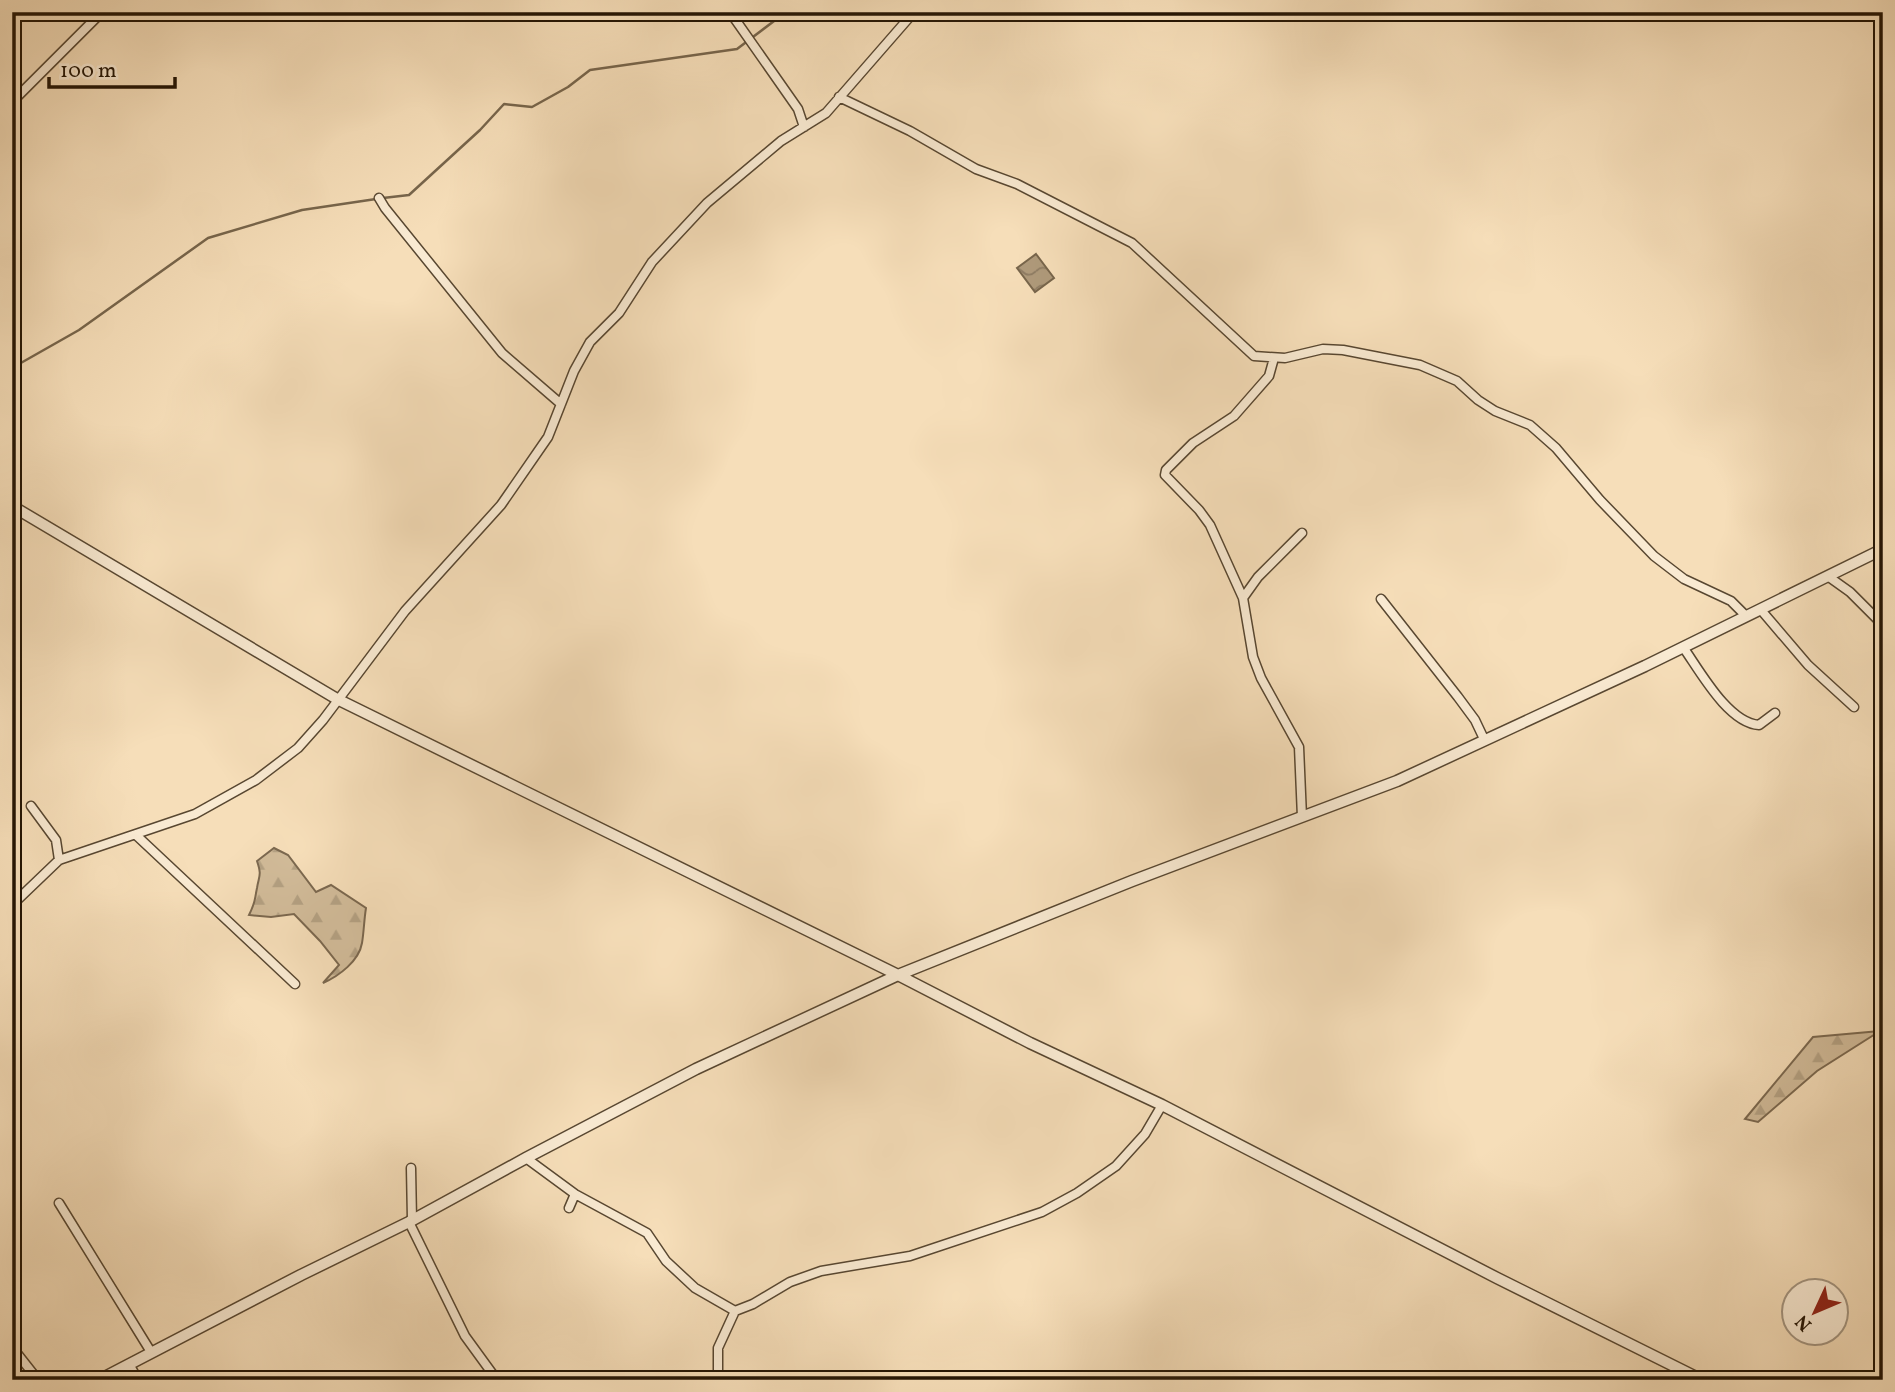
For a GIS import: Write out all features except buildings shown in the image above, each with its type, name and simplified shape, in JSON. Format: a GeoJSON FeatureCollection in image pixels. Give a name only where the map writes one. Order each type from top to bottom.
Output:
{"type":"FeatureCollection","features":[{"type":"Feature","properties":{"kind":"street"},"geometry":{"type":"LineString","coordinates":[[12,102],[102,12]]}},
{"type":"Feature","properties":{"kind":"street"},"geometry":{"type":"LineString","coordinates":[[730,12],[798,109],[804,127]]}},
{"type":"Feature","properties":{"kind":"street"},"geometry":{"type":"LineString","coordinates":[[12,905],[59,860],[195,814],[256,780],[298,748],[405,611],[501,505],[548,437],[574,371],[590,342],[618,313],[652,262],[707,203],[781,141],[825,113],[914,12]]}},
{"type":"Feature","properties":{"kind":"street"},"geometry":{"type":"LineString","coordinates":[[839,97],[910,131],[976,169],[1017,184],[1132,243],[1254,356],[1285,358],[1323,349],[1343,349],[1420,365],[1458,381],[1478,400],[1495,411],[1531,425],[1556,448],[1654,556],[1684,579],[1731,601],[1746,616]]}},
{"type":"Feature","properties":{"kind":"street"},"geometry":{"type":"LineString","coordinates":[[379,198],[502,353],[561,404]]}},
{"type":"Feature","properties":{"kind":"street"},"geometry":{"type":"LineString","coordinates":[[1274,358],[1269,376],[1234,416],[1193,443],[1166,470],[1165,475],[1210,525],[1243,598],[1257,668],[1299,747],[1302,817]]}},
{"type":"Feature","properties":{"kind":"street"},"geometry":{"type":"LineString","coordinates":[[12,506],[337,699],[898,975],[1030,1044],[1162,1105],[1497,1278],[1702,1380]]}},
{"type":"Feature","properties":{"kind":"street"},"geometry":{"type":"LineString","coordinates":[[1243,598],[1258,577],[1302,533]]}},
{"type":"Feature","properties":{"kind":"street"},"geometry":{"type":"LineString","coordinates":[[99,1380],[111,1377],[151,1352],[410,1221],[696,1069],[898,975],[1132,881],[1397,781],[1882,553]]}},
{"type":"Feature","properties":{"kind":"street"},"geometry":{"type":"LineString","coordinates":[[1829,577],[1850,592],[1883,625]]}},
{"type":"Feature","properties":{"kind":"street"},"geometry":{"type":"LineString","coordinates":[[1381,599],[1475,720],[1484,739]]}},
{"type":"Feature","properties":{"kind":"street"},"geometry":{"type":"LineString","coordinates":[[1761,610],[1808,665],[1854,707]]}},
{"type":"Feature","properties":{"kind":"street"},"geometry":{"type":"LineString","coordinates":[[1683,647],[1726,706],[1748,724],[1759,725],[1775,713]]}},
{"type":"Feature","properties":{"kind":"street"},"geometry":{"type":"LineString","coordinates":[[31,806],[56,840],[59,860]]}},
{"type":"Feature","properties":{"kind":"street"},"geometry":{"type":"LineString","coordinates":[[136,835],[295,984]]}},
{"type":"Feature","properties":{"kind":"street"},"geometry":{"type":"LineString","coordinates":[[718,1371],[718,1348],[736,1311],[790,1282],[821,1271],[911,1256],[1042,1212],[1077,1193],[1116,1166],[1145,1134],[1162,1105]]}},
{"type":"Feature","properties":{"kind":"street"},"geometry":{"type":"LineString","coordinates":[[526,1158],[575,1194],[647,1233],[666,1261],[695,1288],[722,1306],[736,1311]]}},
{"type":"Feature","properties":{"kind":"street"},"geometry":{"type":"LineString","coordinates":[[411,1168],[410,1221],[465,1336],[497,1380]]}},
{"type":"Feature","properties":{"kind":"street"},"geometry":{"type":"LineString","coordinates":[[569,1208],[575,1194]]}},
{"type":"Feature","properties":{"kind":"street"},"geometry":{"type":"LineString","coordinates":[[59,1203],[151,1352]]}},
{"type":"Feature","properties":{"kind":"street"},"geometry":{"type":"LineString","coordinates":[[12,1348],[38,1380]]}},
{"type":"Feature","properties":{"kind":"street"},"geometry":{"type":"LineString","coordinates":[[129,1364],[138,1380]]}},
{"type":"Feature","properties":{"kind":"green space"},"geometry":{"type":"Polygon","coordinates":[[[274,848],[288,855],[316,892],[331,885],[366,908],[362,943],[357,956],[342,972],[323,983],[339,965],[294,914],[271,917],[249,915],[260,875],[257,861],[274,848]]]}},
{"type":"Feature","properties":{"kind":"green space"},"geometry":{"type":"Polygon","coordinates":[[[1880,1031],[1817,1071],[1758,1122],[1745,1119],[1813,1037],[1880,1031]]]}},
{"type":"Feature","properties":{"kind":"water"},"geometry":{"type":"Polygon","coordinates":[[[1036,254],[1054,278],[1035,292],[1017,268],[1036,254]]]}},
{"type":"Feature","properties":{"kind":"waterway"},"geometry":{"type":"LineString","coordinates":[[383,198],[409,195],[480,130],[504,104],[532,107],[568,87],[590,70],[737,49],[786,12]]}},
{"type":"Feature","properties":{"kind":"waterway"},"geometry":{"type":"LineString","coordinates":[[12,368],[79,330],[208,238],[302,210],[376,199]]}}]}
